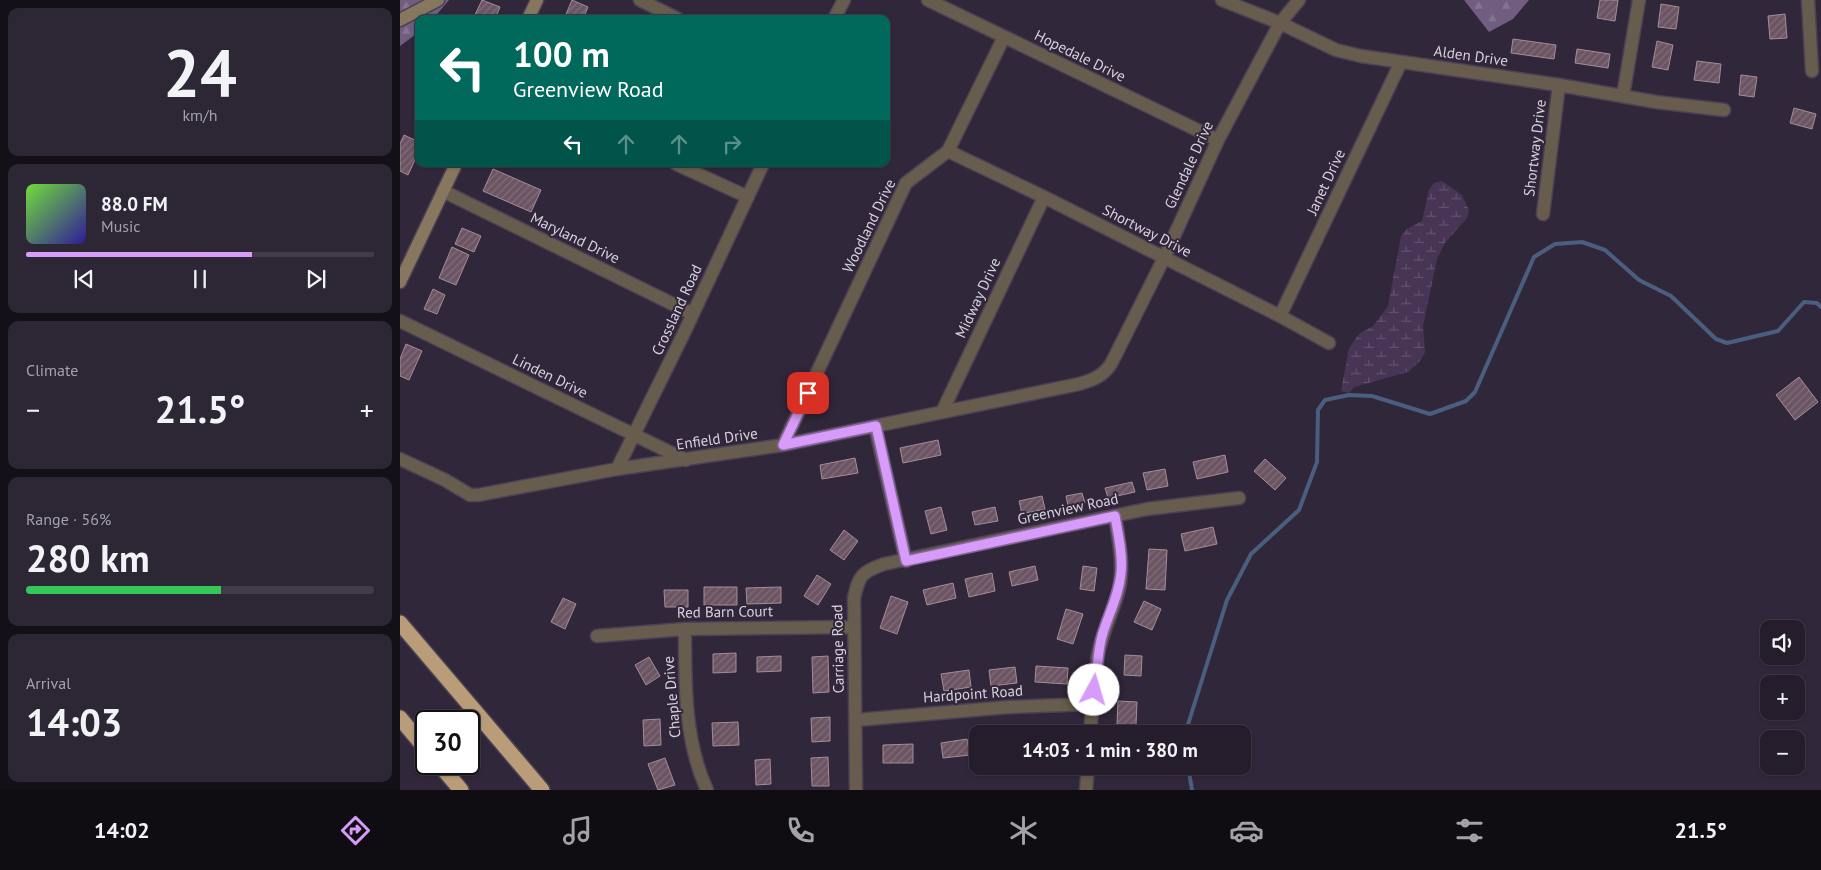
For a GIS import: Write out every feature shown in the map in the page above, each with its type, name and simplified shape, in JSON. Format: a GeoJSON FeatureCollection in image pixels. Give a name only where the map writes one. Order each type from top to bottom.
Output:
{"type":"FeatureCollection","features":[{"type":"Feature","properties":{"kind":"highway"},"geometry":{"type":"LineString","coordinates":[[400,624],[542,790]]}},
{"type":"Feature","properties":{"kind":"highway"},"geometry":{"type":"LineString","coordinates":[[400,718],[415,736]]}},
{"type":"Feature","properties":{"kind":"highway"},"geometry":{"type":"LineString","coordinates":[[448,775],[461,790]]}},
{"type":"Feature","properties":{"kind":"main road"},"geometry":{"type":"LineString","coordinates":[[400,20],[438,0]]}},
{"type":"Feature","properties":{"kind":"main road"},"geometry":{"type":"LineString","coordinates":[[530,15],[537,0]]}},
{"type":"Feature","properties":{"kind":"main road"},"geometry":{"type":"LineString","coordinates":[[400,282],[454,167]]}},
{"type":"Feature","properties":{"kind":"street"},"geometry":{"type":"LineString","coordinates":[[640,0],[670,15]]}},
{"type":"Feature","properties":{"kind":"street"},"geometry":{"type":"LineString","coordinates":[[836,15],[844,0]]}},
{"type":"Feature","properties":{"kind":"street","name":"Hopedale Drive"},"geometry":{"type":"LineString","coordinates":[[928,0],[1218,140]]}},
{"type":"Feature","properties":{"kind":"street","name":"Alden Drive"},"geometry":{"type":"LineString","coordinates":[[1222,0],[1280,23],[1336,50],[1362,56],[1724,110]]}},
{"type":"Feature","properties":{"kind":"street","name":"Glendale Drive"},"geometry":{"type":"LineString","coordinates":[[1102,374],[1111,364],[1164,258],[1218,140],[1280,23],[1299,0]]}},
{"type":"Feature","properties":{"kind":"street"},"geometry":{"type":"LineString","coordinates":[[1623,96],[1639,0]]}},
{"type":"Feature","properties":{"kind":"street"},"geometry":{"type":"LineString","coordinates":[[1808,0],[1812,71]]}},
{"type":"Feature","properties":{"kind":"street","name":"Woodland Drive"},"geometry":{"type":"LineString","coordinates":[[783,445],[906,183],[948,151],[1004,36]]}},
{"type":"Feature","properties":{"kind":"street","name":"Janet Drive"},"geometry":{"type":"LineString","coordinates":[[1280,316],[1401,62]]}},
{"type":"Feature","properties":{"kind":"street","name":"Shortway Drive"},"geometry":{"type":"LineString","coordinates":[[1543,214],[1560,85]]}},
{"type":"Feature","properties":{"kind":"street","name":"Shortway Drive"},"geometry":{"type":"LineString","coordinates":[[948,151],[1044,197],[1280,316],[1329,343]]}},
{"type":"Feature","properties":{"kind":"street"},"geometry":{"type":"LineString","coordinates":[[683,167],[748,197]]}},
{"type":"Feature","properties":{"kind":"street","name":"Crossland Road"},"geometry":{"type":"LineString","coordinates":[[617,469],[684,333],[762,167]]}},
{"type":"Feature","properties":{"kind":"street","name":"Maryland Drive"},"geometry":{"type":"LineString","coordinates":[[443,190],[693,314]]}},
{"type":"Feature","properties":{"kind":"street","name":"Midway Drive"},"geometry":{"type":"LineString","coordinates":[[942,412],[1044,197]]}},
{"type":"Feature","properties":{"kind":"street","name":"Linden Drive"},"geometry":{"type":"LineString","coordinates":[[400,321],[686,460]]}},
{"type":"Feature","properties":{"kind":"street","name":"Enfield Drive"},"geometry":{"type":"LineString","coordinates":[[400,459],[445,480],[470,495],[617,469],[783,445],[1090,381],[1102,374]]}},
{"type":"Feature","properties":{"kind":"street"},"geometry":{"type":"LineString","coordinates":[[876,426],[906,561]]}},
{"type":"Feature","properties":{"kind":"street","name":"Greenview Road"},"geometry":{"type":"LineString","coordinates":[[906,561],[1147,509],[1239,498]]}},
{"type":"Feature","properties":{"kind":"street"},"geometry":{"type":"LineString","coordinates":[[1091,725],[1097,676],[1097,656],[1102,636],[1116,599],[1121,572],[1121,555],[1115,516]]}},
{"type":"Feature","properties":{"kind":"street","name":"Carriage Road"},"geometry":{"type":"LineString","coordinates":[[856,790],[854,598],[858,579],[875,567],[906,561]]}},
{"type":"Feature","properties":{"kind":"street","name":"Red Barn Court"},"geometry":{"type":"LineString","coordinates":[[597,636],[684,628],[854,627]]}},
{"type":"Feature","properties":{"kind":"street","name":"Chaple Drive"},"geometry":{"type":"LineString","coordinates":[[684,628],[686,706],[697,765],[707,790]]}},
{"type":"Feature","properties":{"kind":"street","name":"Hardpoint Road"},"geometry":{"type":"LineString","coordinates":[[856,720],[1008,707],[1092,704]]}},
{"type":"Feature","properties":{"kind":"street"},"geometry":{"type":"LineString","coordinates":[[1086,790],[1087,775]]}},
{"type":"Feature","properties":{"kind":"green space"},"geometry":{"type":"Polygon","coordinates":[[[400,0],[449,0],[436,15],[415,15],[415,35],[400,46],[400,0]]]}},
{"type":"Feature","properties":{"kind":"green space"},"geometry":{"type":"Polygon","coordinates":[[[1464,0],[1529,0],[1513,19],[1489,32],[1464,0]]]}},
{"type":"Feature","properties":{"kind":"green space"},"geometry":{"type":"Polygon","coordinates":[[[1442,181],[1462,195],[1469,210],[1467,218],[1445,243],[1437,259],[1423,326],[1425,352],[1421,360],[1408,372],[1354,387],[1349,393],[1341,391],[1349,348],[1359,334],[1373,326],[1388,306],[1401,236],[1407,229],[1422,221],[1429,190],[1434,183],[1442,181]]]}},
{"type":"Feature","properties":{"kind":"building"},"geometry":{"type":"Polygon","coordinates":[[[482,0],[500,7],[497,15],[475,15],[482,0]]]}},
{"type":"Feature","properties":{"kind":"building"},"geometry":{"type":"Polygon","coordinates":[[[572,0],[588,7],[585,15],[566,15],[572,0]]]}},
{"type":"Feature","properties":{"kind":"building"},"geometry":{"type":"Polygon","coordinates":[[[1600,0],[1618,0],[1615,21],[1597,18],[1600,0]]]}},
{"type":"Feature","properties":{"kind":"building"},"geometry":{"type":"Polygon","coordinates":[[[1661,4],[1679,7],[1676,29],[1658,27],[1661,4]]]}},
{"type":"Feature","properties":{"kind":"building"},"geometry":{"type":"Polygon","coordinates":[[[1785,14],[1787,38],[1770,39],[1768,16],[1785,14]]]}},
{"type":"Feature","properties":{"kind":"building"},"geometry":{"type":"Polygon","coordinates":[[[1513,39],[1556,45],[1554,59],[1511,53],[1513,39]]]}},
{"type":"Feature","properties":{"kind":"building"},"geometry":{"type":"Polygon","coordinates":[[[1657,41],[1673,45],[1668,70],[1652,67],[1657,41]]]}},
{"type":"Feature","properties":{"kind":"building"},"geometry":{"type":"Polygon","coordinates":[[[1577,49],[1610,54],[1608,68],[1575,63],[1577,49]]]}},
{"type":"Feature","properties":{"kind":"building"},"geometry":{"type":"Polygon","coordinates":[[[1697,61],[1721,64],[1719,83],[1694,80],[1697,61]]]}},
{"type":"Feature","properties":{"kind":"building"},"geometry":{"type":"Polygon","coordinates":[[[1741,75],[1757,77],[1754,97],[1739,95],[1741,75]]]}},
{"type":"Feature","properties":{"kind":"building"},"geometry":{"type":"Polygon","coordinates":[[[1794,108],[1816,114],[1812,129],[1790,123],[1794,108]]]}},
{"type":"Feature","properties":{"kind":"building"},"geometry":{"type":"Polygon","coordinates":[[[404,135],[415,140],[415,160],[408,175],[400,171],[400,144],[404,135]]]}},
{"type":"Feature","properties":{"kind":"building"},"geometry":{"type":"Polygon","coordinates":[[[493,169],[541,190],[531,212],[483,191],[493,169]]]}},
{"type":"Feature","properties":{"kind":"building"},"geometry":{"type":"Polygon","coordinates":[[[462,228],[481,236],[474,252],[455,244],[462,228]]]}},
{"type":"Feature","properties":{"kind":"building"},"geometry":{"type":"Polygon","coordinates":[[[452,247],[469,255],[456,285],[439,278],[452,247]]]}},
{"type":"Feature","properties":{"kind":"building"},"geometry":{"type":"Polygon","coordinates":[[[433,289],[445,295],[437,314],[424,309],[433,289]]]}},
{"type":"Feature","properties":{"kind":"building"},"geometry":{"type":"Polygon","coordinates":[[[406,344],[422,351],[409,380],[400,376],[400,359],[406,344]]]}},
{"type":"Feature","properties":{"kind":"building"},"geometry":{"type":"Polygon","coordinates":[[[1799,377],[1818,402],[1795,420],[1776,395],[1799,377]]]}},
{"type":"Feature","properties":{"kind":"building"},"geometry":{"type":"Polygon","coordinates":[[[938,440],[941,455],[903,463],[900,448],[938,440]]]}},
{"type":"Feature","properties":{"kind":"building"},"geometry":{"type":"Polygon","coordinates":[[[1225,455],[1228,472],[1197,479],[1193,462],[1225,455]]]}},
{"type":"Feature","properties":{"kind":"building"},"geometry":{"type":"Polygon","coordinates":[[[855,458],[858,473],[822,479],[820,465],[855,458]]]}},
{"type":"Feature","properties":{"kind":"building"},"geometry":{"type":"Polygon","coordinates":[[[1265,459],[1286,478],[1275,490],[1254,471],[1265,459]]]}},
{"type":"Feature","properties":{"kind":"building"},"geometry":{"type":"Polygon","coordinates":[[[1165,469],[1168,486],[1147,490],[1143,473],[1165,469]]]}},
{"type":"Feature","properties":{"kind":"building"},"geometry":{"type":"Polygon","coordinates":[[[1132,482],[1135,492],[1108,498],[1105,488],[1132,482]]]}},
{"type":"Feature","properties":{"kind":"building"},"geometry":{"type":"Polygon","coordinates":[[[1082,493],[1085,503],[1068,506],[1066,496],[1082,493]]]}},
{"type":"Feature","properties":{"kind":"building"},"geometry":{"type":"Polygon","coordinates":[[[1042,496],[1045,509],[1022,514],[1019,501],[1042,496]]]}},
{"type":"Feature","properties":{"kind":"building"},"geometry":{"type":"Polygon","coordinates":[[[941,507],[947,530],[931,534],[925,511],[941,507]]]}},
{"type":"Feature","properties":{"kind":"building"},"geometry":{"type":"Polygon","coordinates":[[[995,507],[998,521],[975,525],[972,512],[995,507]]]}},
{"type":"Feature","properties":{"kind":"building"},"geometry":{"type":"Polygon","coordinates":[[[1213,527],[1217,544],[1185,551],[1181,534],[1213,527]]]}},
{"type":"Feature","properties":{"kind":"building"},"geometry":{"type":"Polygon","coordinates":[[[844,530],[858,541],[844,560],[830,550],[844,530]]]}},
{"type":"Feature","properties":{"kind":"building"},"geometry":{"type":"Polygon","coordinates":[[[1149,549],[1167,550],[1165,590],[1146,589],[1149,549]]]}},
{"type":"Feature","properties":{"kind":"building"},"geometry":{"type":"Polygon","coordinates":[[[1035,566],[1038,580],[1012,586],[1009,572],[1035,566]]]}},
{"type":"Feature","properties":{"kind":"building"},"geometry":{"type":"Polygon","coordinates":[[[1083,566],[1097,568],[1094,591],[1080,589],[1083,566]]]}},
{"type":"Feature","properties":{"kind":"building"},"geometry":{"type":"Polygon","coordinates":[[[992,573],[995,591],[969,597],[965,579],[992,573]]]}},
{"type":"Feature","properties":{"kind":"building"},"geometry":{"type":"Polygon","coordinates":[[[817,575],[831,584],[818,605],[804,596],[817,575]]]}},
{"type":"Feature","properties":{"kind":"building"},"geometry":{"type":"Polygon","coordinates":[[[953,583],[956,598],[927,605],[923,590],[953,583]]]}},
{"type":"Feature","properties":{"kind":"building"},"geometry":{"type":"Polygon","coordinates":[[[704,587],[737,587],[737,605],[704,605],[704,587]]]}},
{"type":"Feature","properties":{"kind":"building"},"geometry":{"type":"Polygon","coordinates":[[[781,587],[781,603],[747,604],[746,588],[781,587]]]}},
{"type":"Feature","properties":{"kind":"building"},"geometry":{"type":"Polygon","coordinates":[[[664,590],[688,590],[688,607],[665,607],[664,590]]]}},
{"type":"Feature","properties":{"kind":"building"},"geometry":{"type":"Polygon","coordinates":[[[891,596],[908,602],[897,634],[880,628],[891,596]]]}},
{"type":"Feature","properties":{"kind":"building"},"geometry":{"type":"Polygon","coordinates":[[[563,598],[576,604],[565,629],[551,622],[563,598]]]}},
{"type":"Feature","properties":{"kind":"building"},"geometry":{"type":"Polygon","coordinates":[[[1144,601],[1161,609],[1152,630],[1134,622],[1144,601]]]}},
{"type":"Feature","properties":{"kind":"building"},"geometry":{"type":"Polygon","coordinates":[[[1066,609],[1083,614],[1073,644],[1057,639],[1066,609]]]}},
{"type":"Feature","properties":{"kind":"building"},"geometry":{"type":"Polygon","coordinates":[[[736,653],[736,672],[713,673],[713,654],[736,653]]]}},
{"type":"Feature","properties":{"kind":"building"},"geometry":{"type":"Polygon","coordinates":[[[1125,655],[1142,656],[1141,676],[1124,675],[1125,655]]]}},
{"type":"Feature","properties":{"kind":"building"},"geometry":{"type":"Polygon","coordinates":[[[781,656],[781,671],[757,672],[757,657],[781,656]]]}},
{"type":"Feature","properties":{"kind":"building"},"geometry":{"type":"Polygon","coordinates":[[[828,656],[829,692],[813,693],[812,657],[828,656]]]}},
{"type":"Feature","properties":{"kind":"building"},"geometry":{"type":"Polygon","coordinates":[[[649,657],[660,676],[646,685],[635,665],[649,657]]]}},
{"type":"Feature","properties":{"kind":"building"},"geometry":{"type":"Polygon","coordinates":[[[1036,666],[1068,668],[1067,684],[1035,682],[1036,666]]]}},
{"type":"Feature","properties":{"kind":"building"},"geometry":{"type":"Polygon","coordinates":[[[1015,667],[1017,683],[991,686],[989,670],[1015,667]]]}},
{"type":"Feature","properties":{"kind":"building"},"geometry":{"type":"Polygon","coordinates":[[[969,670],[971,687],[944,691],[941,674],[969,670]]]}},
{"type":"Feature","properties":{"kind":"building"},"geometry":{"type":"Polygon","coordinates":[[[1118,701],[1137,702],[1136,725],[1117,724],[1118,701]]]}},
{"type":"Feature","properties":{"kind":"building"},"geometry":{"type":"Polygon","coordinates":[[[830,717],[830,741],[812,742],[811,718],[830,717]]]}},
{"type":"Feature","properties":{"kind":"building"},"geometry":{"type":"Polygon","coordinates":[[[660,719],[661,745],[644,746],[643,720],[660,719]]]}},
{"type":"Feature","properties":{"kind":"building"},"geometry":{"type":"Polygon","coordinates":[[[738,722],[739,745],[713,746],[712,723],[738,722]]]}},
{"type":"Feature","properties":{"kind":"building"},"geometry":{"type":"Polygon","coordinates":[[[967,739],[969,755],[943,758],[941,743],[967,739]]]}},
{"type":"Feature","properties":{"kind":"building"},"geometry":{"type":"Polygon","coordinates":[[[913,744],[913,763],[883,763],[883,745],[913,744]]]}},
{"type":"Feature","properties":{"kind":"building"},"geometry":{"type":"Polygon","coordinates":[[[828,757],[829,786],[812,786],[811,758],[828,757]]]}},
{"type":"Feature","properties":{"kind":"building"},"geometry":{"type":"Polygon","coordinates":[[[665,758],[675,785],[658,790],[648,764],[665,758]]]}},
{"type":"Feature","properties":{"kind":"building"},"geometry":{"type":"Polygon","coordinates":[[[770,759],[771,784],[756,785],[755,760],[770,759]]]}},
{"type":"Feature","properties":{"kind":"waterway"},"geometry":{"type":"LineString","coordinates":[[1188,725],[1227,600],[1251,554],[1299,510],[1317,462],[1318,410],[1325,400],[1349,395],[1372,396],[1430,414],[1466,401],[1475,392],[1534,257],[1555,244],[1582,242],[1605,250],[1639,280],[1671,296],[1716,339],[1727,343],[1778,331],[1804,302],[1817,303],[1821,307]]}},
{"type":"Feature","properties":{"kind":"waterway"},"geometry":{"type":"LineString","coordinates":[[1190,775],[1192,790]]}},
{"type":"Feature","properties":{"kind":"route"},"geometry":{"type":"LineString","coordinates":[[808,393],[783,445],[876,426],[888,488],[906,561],[1115,516],[1121,555],[1121,572],[1116,599],[1102,636],[1097,656],[1097,676],[1094,690]]}}]}
